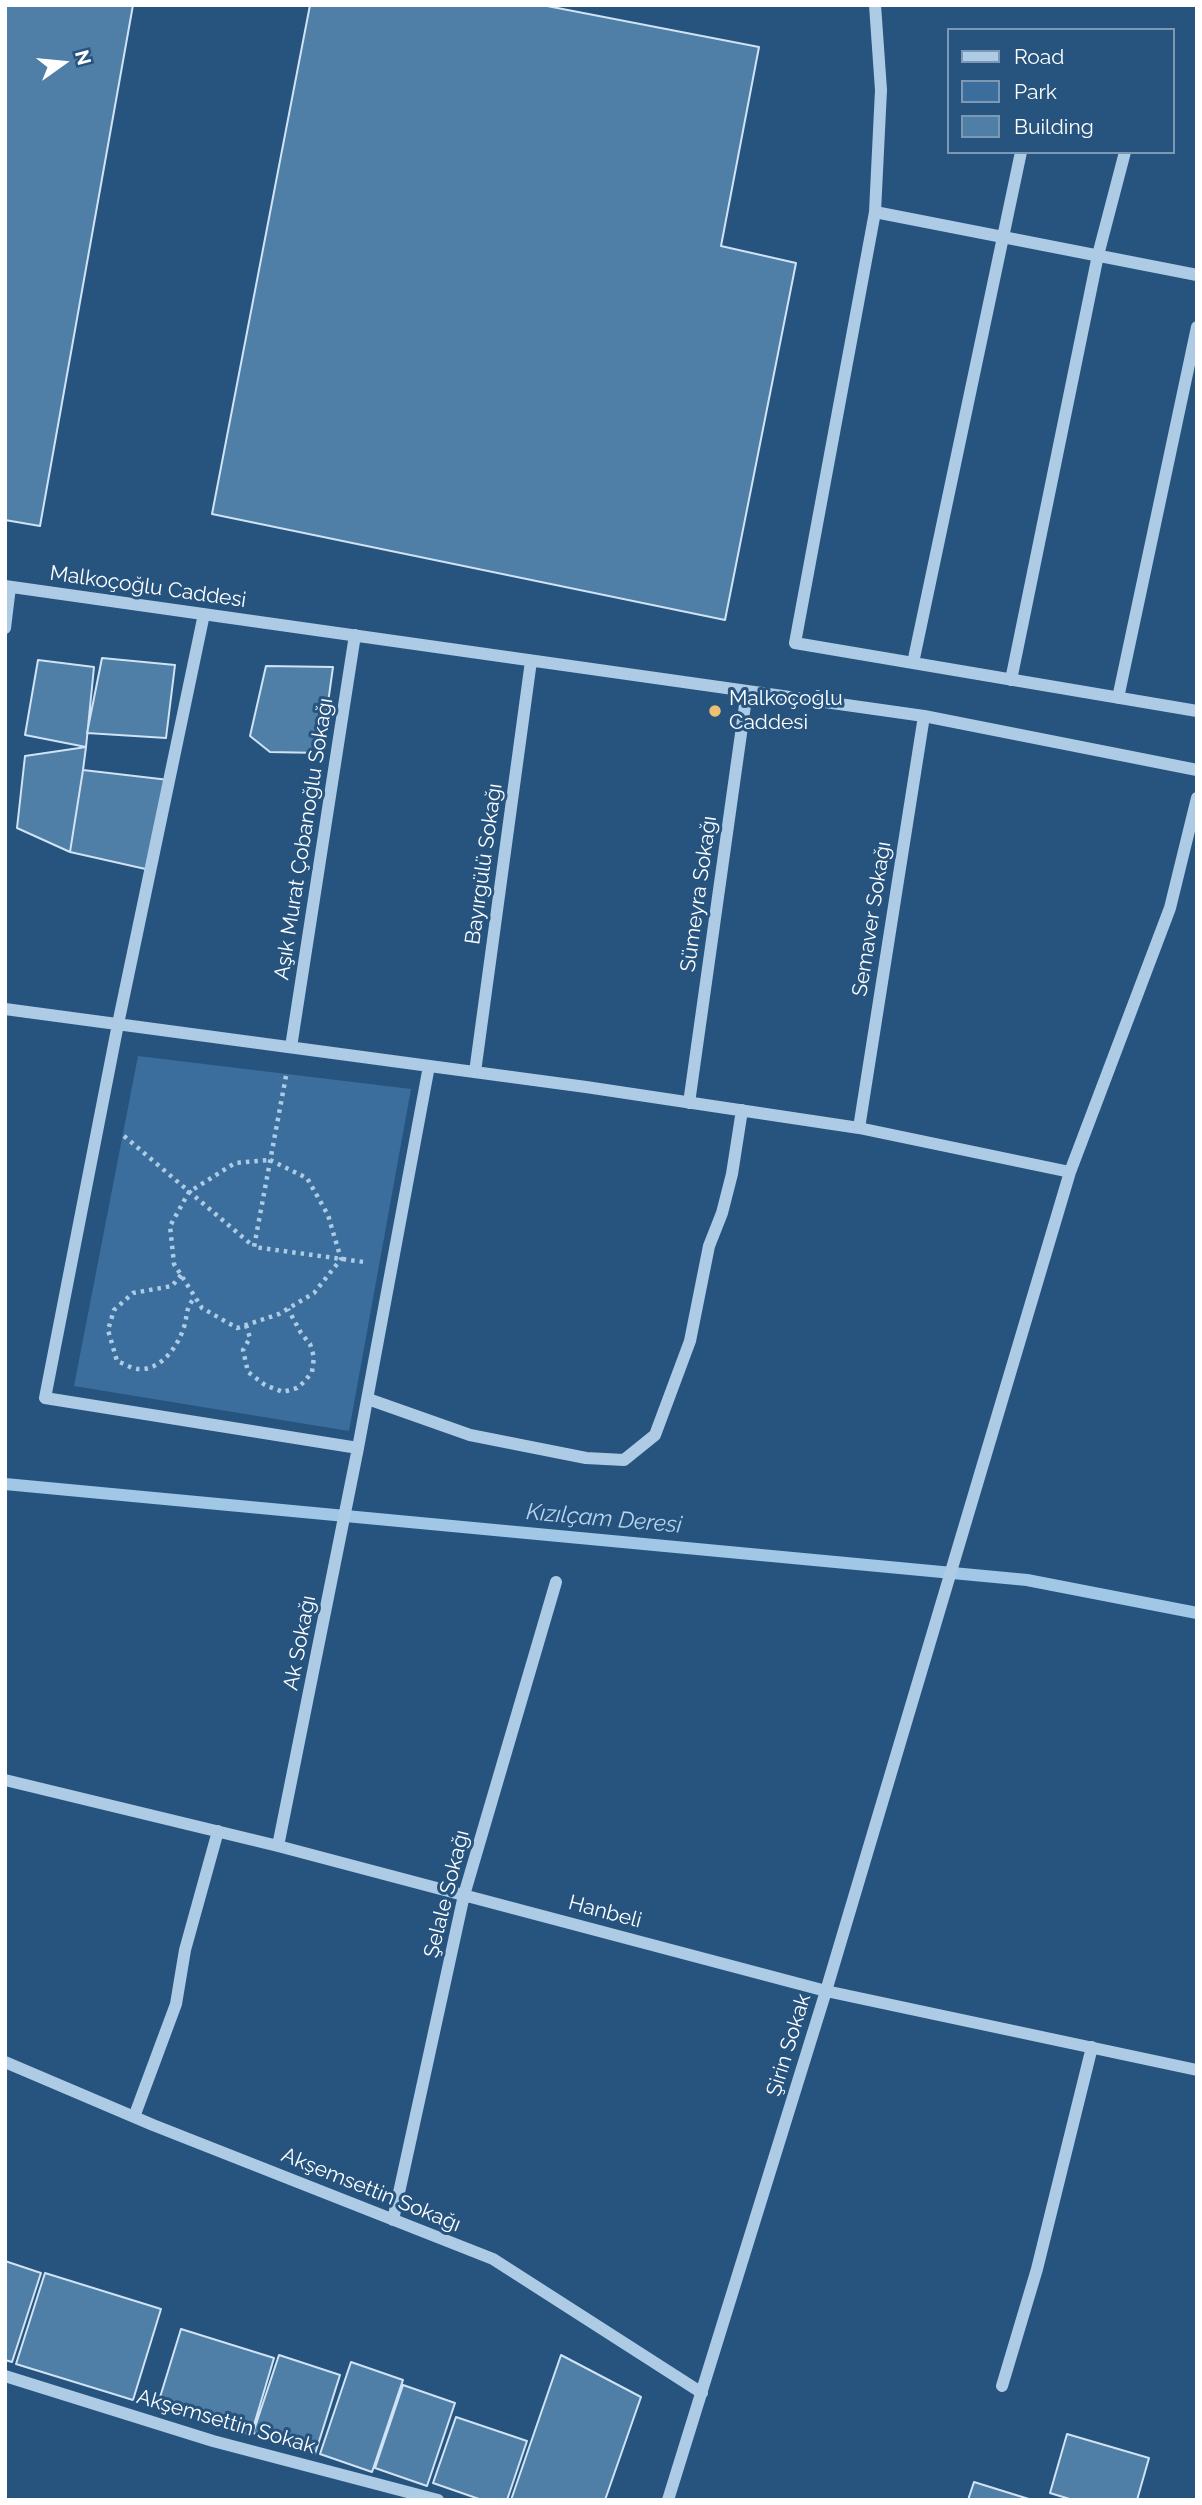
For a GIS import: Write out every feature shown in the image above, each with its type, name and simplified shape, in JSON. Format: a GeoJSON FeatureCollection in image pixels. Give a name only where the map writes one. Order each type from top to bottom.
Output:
{"type":"FeatureCollection","features":[{"type":"Feature","properties":{"kind":"street"},"geometry":{"type":"LineString","coordinates":[[875,5],[881,90],[875,212],[795,643],[1197,711]]}},
{"type":"Feature","properties":{"kind":"street"},"geometry":{"type":"LineString","coordinates":[[913,663],[1021,154]]}},
{"type":"Feature","properties":{"kind":"street"},"geometry":{"type":"LineString","coordinates":[[1011,680],[1098,255],[1124,154]]}},
{"type":"Feature","properties":{"kind":"street"},"geometry":{"type":"LineString","coordinates":[[875,212],[1197,275]]}},
{"type":"Feature","properties":{"kind":"street"},"geometry":{"type":"LineString","coordinates":[[1118,698],[1197,327]]}},
{"type":"Feature","properties":{"kind":"street"},"geometry":{"type":"LineString","coordinates":[[5,628],[8,587]]}},
{"type":"Feature","properties":{"kind":"street","name":"Malkoçoğlu Caddesi"},"geometry":{"type":"LineString","coordinates":[[8,587],[924,716],[1197,770]]}},
{"type":"Feature","properties":{"kind":"street"},"geometry":{"type":"LineString","coordinates":[[204,614],[118,1024],[45,1398],[358,1448]]}},
{"type":"Feature","properties":{"kind":"street","name":"Aşık Murat Çobanoğlu Sokağı"},"geometry":{"type":"LineString","coordinates":[[291,1047],[355,635]]}},
{"type":"Feature","properties":{"kind":"street","name":"Bayırgülü Sokağı"},"geometry":{"type":"LineString","coordinates":[[475,1072],[531,661]]}},
{"type":"Feature","properties":{"kind":"street","name":"Sümeyra Sokağı"},"geometry":{"type":"LineString","coordinates":[[689,1102],[747,691]]}},
{"type":"Feature","properties":{"kind":"street","name":"Semaver Sokağı"},"geometry":{"type":"LineString","coordinates":[[859,1128],[924,716]]}},
{"type":"Feature","properties":{"kind":"street","name":"Şirin Sokak"},"geometry":{"type":"LineString","coordinates":[[668,2500],[826,1991],[1070,1172],[1170,908],[1197,798]]}},
{"type":"Feature","properties":{"kind":"street"},"geometry":{"type":"LineString","coordinates":[[5,1009],[475,1072],[859,1128],[1070,1172]]}},
{"type":"Feature","properties":{"kind":"street","name":"Ak Sokağı"},"geometry":{"type":"LineString","coordinates":[[278,1846],[368,1399],[429,1066]]}},
{"type":"Feature","properties":{"kind":"street"},"geometry":{"type":"LineString","coordinates":[[368,1399],[470,1435],[586,1458],[624,1460],[655,1435],[690,1340],[709,1247],[722,1213],[732,1174],[741,1110]]}},
{"type":"Feature","properties":{"kind":"street","name":"Şelale Sokağı"},"geometry":{"type":"LineString","coordinates":[[393,2220],[464,1895],[555,1582]]}},
{"type":"Feature","properties":{"kind":"street","name":"Hanbeli"},"geometry":{"type":"LineString","coordinates":[[5,1780],[278,1846],[826,1991],[1197,2070]]}},
{"type":"Feature","properties":{"kind":"street"},"geometry":{"type":"LineString","coordinates":[[134,2117],[176,2004],[185,1950],[219,1831]]}},
{"type":"Feature","properties":{"kind":"street"},"geometry":{"type":"LineString","coordinates":[[1002,2386],[1037,2269],[1092,2047]]}},
{"type":"Feature","properties":{"kind":"street","name":"Akşemsettin Sokağı"},"geometry":{"type":"LineString","coordinates":[[5,2062],[134,2117],[493,2259],[702,2393]]}},
{"type":"Feature","properties":{"kind":"street","name":"Akşemsettin Sokak"},"geometry":{"type":"LineString","coordinates":[[5,2376],[214,2441],[438,2500]]}},
{"type":"Feature","properties":{"kind":"path"},"geometry":{"type":"LineString","coordinates":[[254,1247],[291,1047]]}},
{"type":"Feature","properties":{"kind":"path"},"geometry":{"type":"LineString","coordinates":[[100,1116],[254,1247],[392,1266]]}},
{"type":"Feature","properties":{"kind":"path"},"geometry":{"type":"LineString","coordinates":[[270,1160],[307,1178],[328,1215],[341,1259],[314,1293],[288,1309],[237,1328],[202,1308],[174,1264],[170,1226],[189,1192],[235,1163],[270,1160]]}},
{"type":"Feature","properties":{"kind":"path"},"geometry":{"type":"LineString","coordinates":[[181,1275],[172,1286],[133,1293],[114,1310],[108,1330],[117,1361],[138,1369],[157,1364],[176,1348],[185,1325],[187,1306],[195,1297]]}},
{"type":"Feature","properties":{"kind":"path"},"geometry":{"type":"LineString","coordinates":[[246,1325],[250,1338],[243,1350],[248,1372],[265,1385],[283,1392],[297,1388],[312,1372],[314,1357],[310,1344],[288,1309]]}},
{"type":"Feature","properties":{"kind":"green space"},"geometry":{"type":"Polygon","coordinates":[[[138,1056],[411,1089],[349,1431],[74,1386],[138,1056]]]}},
{"type":"Feature","properties":{"kind":"building"},"geometry":{"type":"Polygon","coordinates":[[[5,5],[133,5],[40,526],[5,520],[5,5]]]}},
{"type":"Feature","properties":{"kind":"building"},"geometry":{"type":"Polygon","coordinates":[[[310,5],[542,5],[759,47],[721,246],[796,263],[725,620],[212,514],[310,5]]]}},
{"type":"Feature","properties":{"kind":"building"},"geometry":{"type":"Polygon","coordinates":[[[102,658],[175,665],[166,738],[87,733],[102,658]]]}},
{"type":"Feature","properties":{"kind":"building"},"geometry":{"type":"Polygon","coordinates":[[[38,660],[94,667],[86,747],[25,735],[38,660]]]}},
{"type":"Feature","properties":{"kind":"building"},"geometry":{"type":"Polygon","coordinates":[[[266,666],[333,667],[321,753],[270,752],[250,736],[266,666]]]}},
{"type":"Feature","properties":{"kind":"building"},"geometry":{"type":"Polygon","coordinates":[[[86,747],[70,852],[17,828],[25,756],[86,747]]]}},
{"type":"Feature","properties":{"kind":"building"},"geometry":{"type":"Polygon","coordinates":[[[83,770],[169,780],[150,870],[70,852],[83,770]]]}},
{"type":"Feature","properties":{"kind":"building"},"geometry":{"type":"Polygon","coordinates":[[[5,2261],[41,2273],[12,2362],[5,2360],[5,2261]]]}},
{"type":"Feature","properties":{"kind":"building"},"geometry":{"type":"Polygon","coordinates":[[[45,2273],[161,2309],[133,2400],[16,2364],[45,2273]]]}},
{"type":"Feature","properties":{"kind":"building"},"geometry":{"type":"Polygon","coordinates":[[[181,2329],[274,2358],[251,2435],[157,2407],[181,2329]]]}},
{"type":"Feature","properties":{"kind":"building"},"geometry":{"type":"Polygon","coordinates":[[[279,2355],[340,2375],[315,2454],[253,2433],[279,2355]]]}},
{"type":"Feature","properties":{"kind":"building"},"geometry":{"type":"Polygon","coordinates":[[[561,2355],[641,2397],[605,2500],[511,2500],[561,2355]]]}},
{"type":"Feature","properties":{"kind":"building"},"geometry":{"type":"Polygon","coordinates":[[[351,2362],[403,2380],[372,2472],[320,2454],[351,2362]]]}},
{"type":"Feature","properties":{"kind":"building"},"geometry":{"type":"Polygon","coordinates":[[[403,2385],[455,2403],[427,2486],[375,2468],[403,2385]]]}},
{"type":"Feature","properties":{"kind":"building"},"geometry":{"type":"Polygon","coordinates":[[[456,2417],[527,2441],[507,2500],[482,2500],[433,2483],[456,2417]]]}},
{"type":"Feature","properties":{"kind":"building"},"geometry":{"type":"Polygon","coordinates":[[[1067,2434],[1149,2458],[1137,2500],[1073,2500],[1050,2493],[1067,2434]]]}},
{"type":"Feature","properties":{"kind":"building"},"geometry":{"type":"Polygon","coordinates":[[[974,2482],[1032,2500],[968,2500],[974,2482]]]}},
{"type":"Feature","properties":{"kind":"waterway","name":"Kızılçam Deresi"},"geometry":{"type":"LineString","coordinates":[[5,1484],[1027,1580],[1197,1613]]}},
{"type":"Feature","properties":{"kind":"place","name":"Malkoçoğlu Caddesi"},"geometry":{"type":"Point","coordinates":[715,711]}}]}
